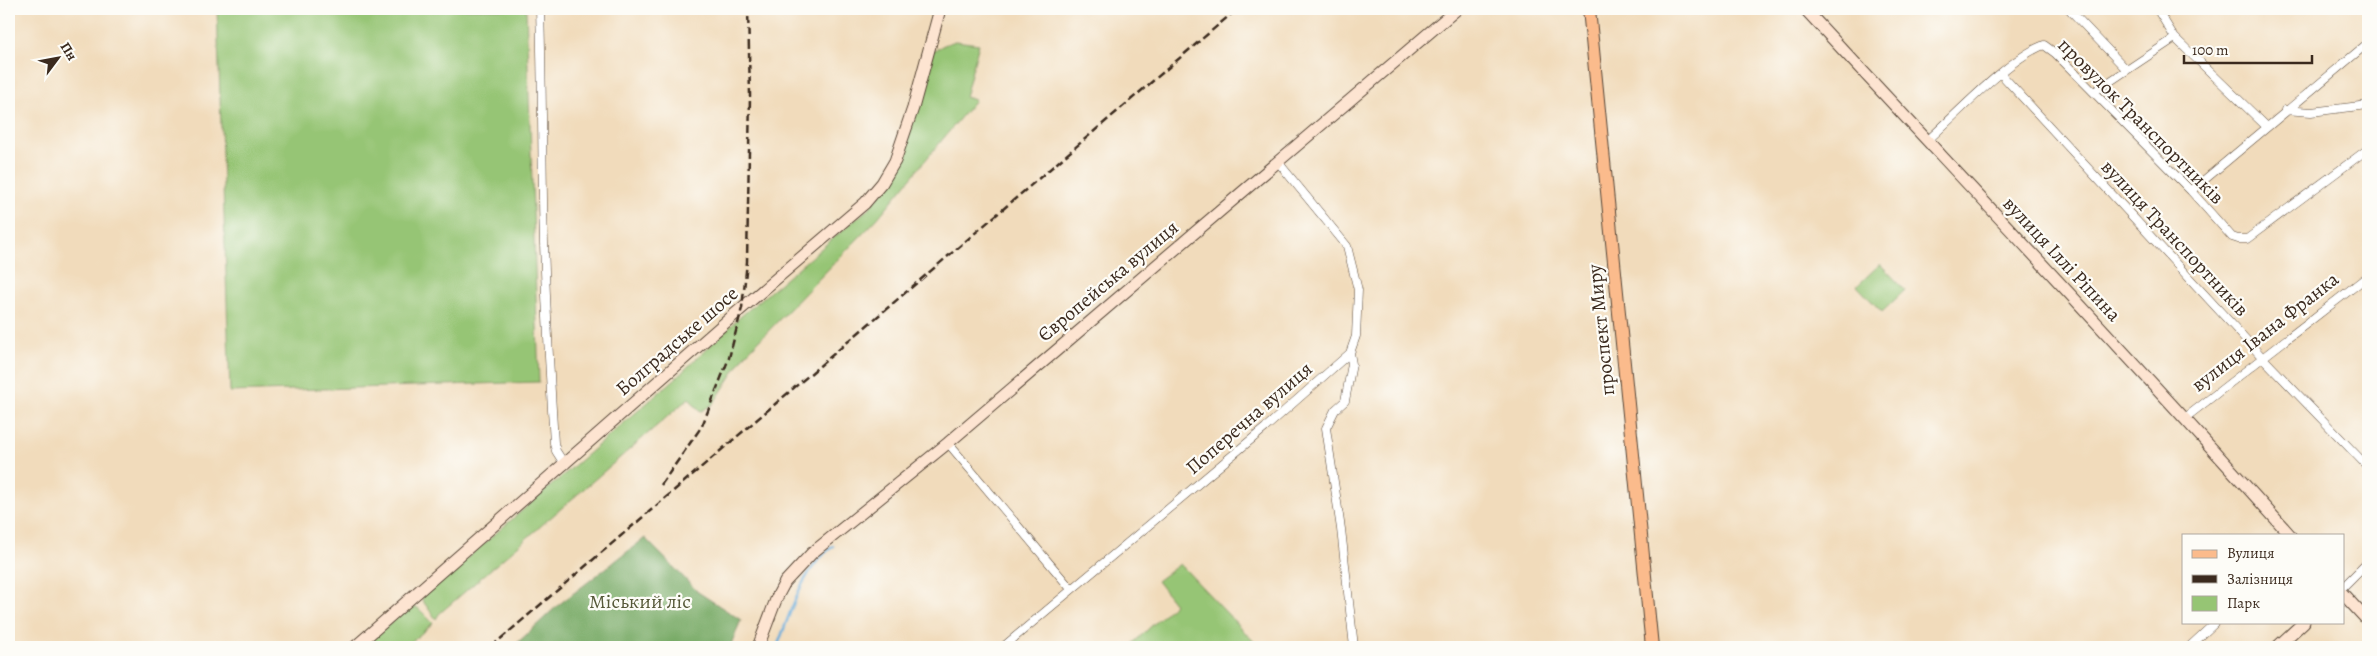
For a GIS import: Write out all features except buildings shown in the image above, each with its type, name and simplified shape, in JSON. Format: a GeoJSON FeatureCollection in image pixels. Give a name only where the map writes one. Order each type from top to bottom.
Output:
{"type":"FeatureCollection","features":[{"type":"Feature","properties":{"kind":"main road","name":"Болградське шосе"},"geometry":{"type":"LineString","coordinates":[[355,647],[742,308],[853,215],[875,192],[896,161],[913,108],[940,9]]}},
{"type":"Feature","properties":{"kind":"main road","name":"Європейська вулиця"},"geometry":{"type":"LineString","coordinates":[[758,647],[776,597],[785,582],[812,553],[948,443],[1457,9]]}},
{"type":"Feature","properties":{"kind":"main road","name":"проспект Миру"},"geometry":{"type":"LineString","coordinates":[[1589,9],[1652,647]]}},
{"type":"Feature","properties":{"kind":"main road","name":"вулиця Іллі Ріпина"},"geometry":{"type":"LineString","coordinates":[[1805,9],[2185,418],[2289,534]]}},
{"type":"Feature","properties":{"kind":"main road"},"geometry":{"type":"LineString","coordinates":[[2344,595],[2368,621]]}},
{"type":"Feature","properties":{"kind":"main road"},"geometry":{"type":"LineString","coordinates":[[2277,647],[2302,624]]}},
{"type":"Feature","properties":{"kind":"street"},"geometry":{"type":"LineString","coordinates":[[540,9],[544,142],[543,197],[550,381],[554,443],[556,451],[565,465]]}},
{"type":"Feature","properties":{"kind":"street"},"geometry":{"type":"LineString","coordinates":[[2069,9],[2127,70]]}},
{"type":"Feature","properties":{"kind":"street"},"geometry":{"type":"LineString","coordinates":[[2157,9],[2175,38],[2266,126]]}},
{"type":"Feature","properties":{"kind":"street"},"geometry":{"type":"LineString","coordinates":[[2094,92],[2175,38]]}},
{"type":"Feature","properties":{"kind":"street"},"geometry":{"type":"LineString","coordinates":[[2191,191],[2266,126],[2368,43]]}},
{"type":"Feature","properties":{"kind":"street","name":"провулок Транспортників"},"geometry":{"type":"LineString","coordinates":[[1927,141],[2001,74],[2032,50],[2044,46],[2054,53],[2094,92],[2191,191],[2232,237],[2238,239],[2247,239],[2368,149]]}},
{"type":"Feature","properties":{"kind":"street","name":"вулиця Транспортників"},"geometry":{"type":"LineString","coordinates":[[2001,74],[2263,358],[2368,466]]}},
{"type":"Feature","properties":{"kind":"street"},"geometry":{"type":"LineString","coordinates":[[2286,110],[2311,112],[2368,105]]}},
{"type":"Feature","properties":{"kind":"street"},"geometry":{"type":"LineString","coordinates":[[1278,162],[1347,246],[1358,290],[1356,336],[1350,353],[1352,364],[1345,401],[1335,410],[1326,428],[1342,538],[1354,647]]}},
{"type":"Feature","properties":{"kind":"street","name":"вулиця Івана Франка"},"geometry":{"type":"LineString","coordinates":[[2185,418],[2368,276]]}},
{"type":"Feature","properties":{"kind":"street","name":"Поперечна вулиця"},"geometry":{"type":"LineString","coordinates":[[1003,647],[1265,428],[1350,353]]}},
{"type":"Feature","properties":{"kind":"street"},"geometry":{"type":"LineString","coordinates":[[948,443],[1071,589]]}},
{"type":"Feature","properties":{"kind":"street"},"geometry":{"type":"LineString","coordinates":[[2344,586],[2368,562]]}},
{"type":"Feature","properties":{"kind":"street"},"geometry":{"type":"LineString","coordinates":[[2189,647],[2214,624]]}},
{"type":"Feature","properties":{"kind":"green space"},"geometry":{"type":"Polygon","coordinates":[[[217,9],[526,9],[539,382],[230,392],[217,9]]]}},
{"type":"Feature","properties":{"kind":"green space"},"geometry":{"type":"Polygon","coordinates":[[[955,41],[979,44],[965,97],[975,100],[877,219],[745,355],[713,404],[700,412],[689,398],[439,614],[436,619],[422,600],[423,596],[676,378],[740,317],[868,209],[886,188],[900,164],[933,51],[955,41]]]}},
{"type":"Feature","properties":{"kind":"green space"},"geometry":{"type":"Polygon","coordinates":[[[1880,264],[1905,290],[1882,312],[1857,286],[1880,264]]]}},
{"type":"Feature","properties":{"kind":"green space","name":"Міський ліс"},"geometry":{"type":"Polygon","coordinates":[[[645,538],[698,592],[741,620],[730,647],[513,647],[557,606],[645,538]]]}},
{"type":"Feature","properties":{"kind":"green space"},"geometry":{"type":"Polygon","coordinates":[[[1180,564],[1259,647],[1129,647],[1175,604],[1157,581],[1180,564]]]}},
{"type":"Feature","properties":{"kind":"green space"},"geometry":{"type":"Polygon","coordinates":[[[410,606],[418,608],[433,623],[406,647],[363,647],[410,606]]]}},
{"type":"Feature","properties":{"kind":"waterway"},"geometry":{"type":"LineString","coordinates":[[777,647],[798,592],[812,568],[833,546]]}},
{"type":"Feature","properties":{"kind":"railway"},"geometry":{"type":"LineString","coordinates":[[739,9],[740,13]]}},
{"type":"Feature","properties":{"kind":"railway"},"geometry":{"type":"LineString","coordinates":[[661,485],[702,426],[729,358],[742,308],[747,262],[750,95],[748,9]]}},
{"type":"Feature","properties":{"kind":"railway"},"geometry":{"type":"LineString","coordinates":[[491,647],[1237,9]]}}]}
